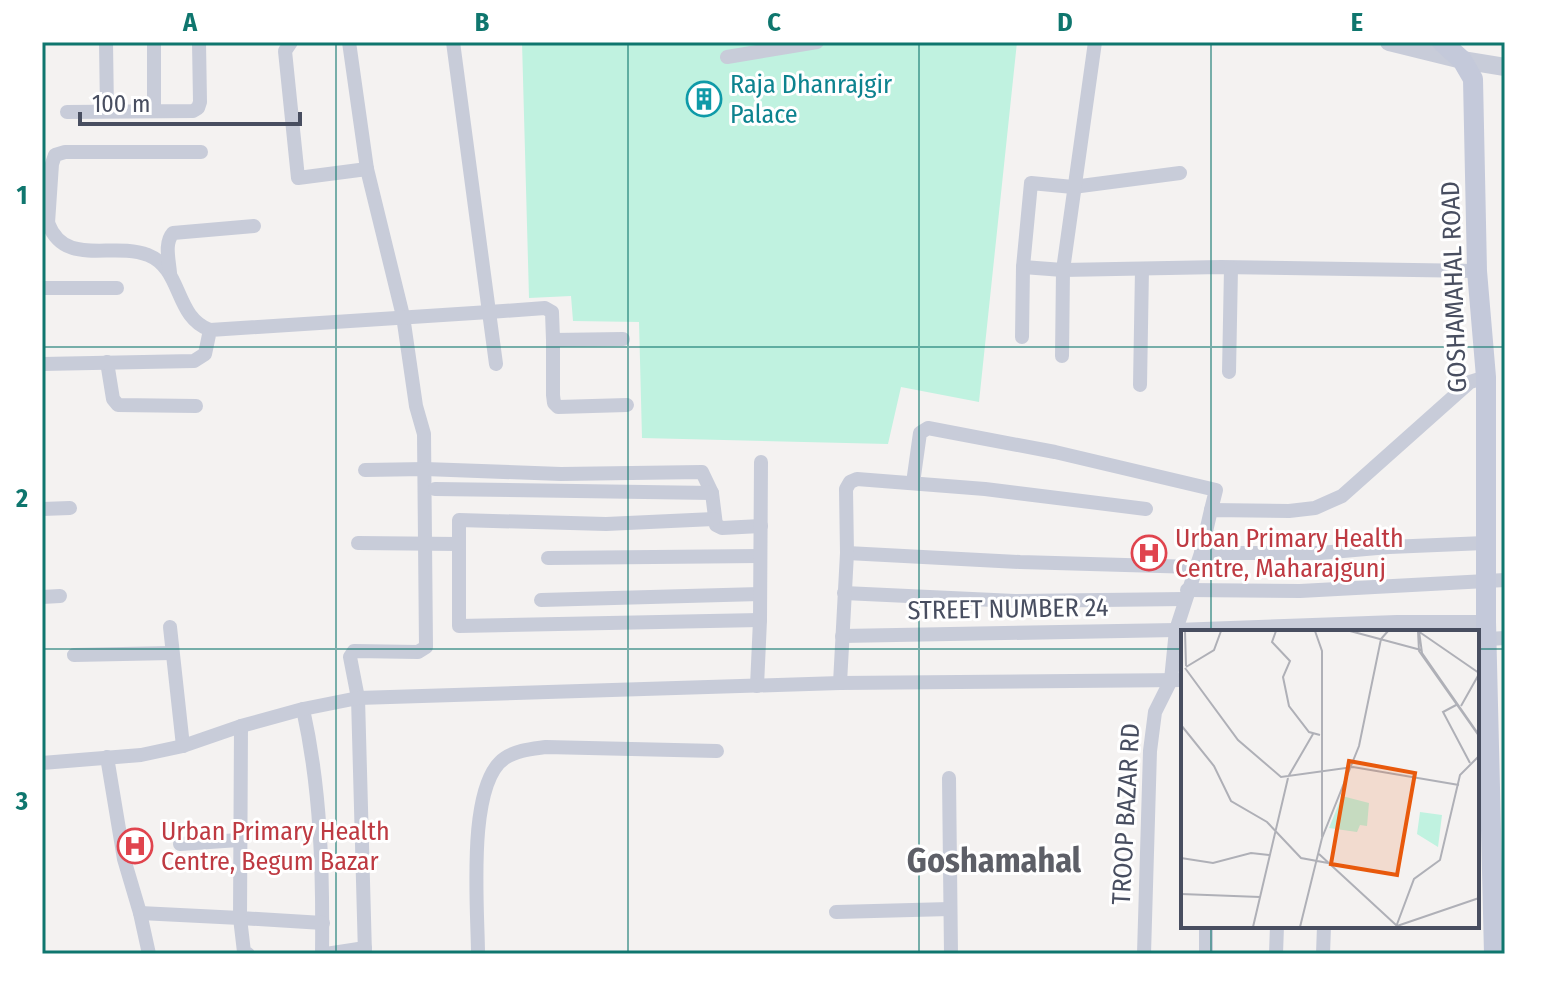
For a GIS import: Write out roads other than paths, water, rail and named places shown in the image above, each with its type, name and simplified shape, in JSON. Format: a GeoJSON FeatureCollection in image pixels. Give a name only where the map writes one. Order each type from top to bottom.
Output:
{"type":"FeatureCollection","features":[{"type":"Feature","properties":{"kind":"main road"},"geometry":{"type":"LineString","coordinates":[[1442,42],[1462,60]]}},
{"type":"Feature","properties":{"kind":"main road","name":"GOSHAMAHAL ROAD"},"geometry":{"type":"LineString","coordinates":[[1462,60],[1473,79],[1477,271],[1486,377],[1485,543],[1496,580],[1490,687],[1497,737],[1498,786],[1499,922],[1494,954]]}},
{"type":"Feature","properties":{"kind":"street"},"geometry":{"type":"LineString","coordinates":[[106,42],[107,111]]}},
{"type":"Feature","properties":{"kind":"street"},"geometry":{"type":"LineString","coordinates":[[154,42],[154,111]]}},
{"type":"Feature","properties":{"kind":"street"},"geometry":{"type":"LineString","coordinates":[[67,112],[193,111],[198,108],[199,42]]}},
{"type":"Feature","properties":{"kind":"street"},"geometry":{"type":"LineString","coordinates":[[291,42],[285,51],[298,178],[367,169]]}},
{"type":"Feature","properties":{"kind":"street"},"geometry":{"type":"LineString","coordinates":[[303,709],[314,758],[318,795],[324,954],[365,951],[358,698],[350,657],[351,652],[418,652],[426,647],[425,469],[424,434],[416,406],[403,316],[367,169],[349,42]]}},
{"type":"Feature","properties":{"kind":"street"},"geometry":{"type":"LineString","coordinates":[[453,42],[496,364]]}},
{"type":"Feature","properties":{"kind":"street"},"geometry":{"type":"LineString","coordinates":[[727,57],[817,42]]}},
{"type":"Feature","properties":{"kind":"street"},"geometry":{"type":"LineString","coordinates":[[1062,356],[1063,270],[1095,42]]}},
{"type":"Feature","properties":{"kind":"street"},"geometry":{"type":"LineString","coordinates":[[1389,42],[1505,67]]}},
{"type":"Feature","properties":{"kind":"street"},"geometry":{"type":"LineString","coordinates":[[170,273],[158,260],[146,255],[62,245],[45,222],[47,179],[55,155],[65,152],[201,152]]}},
{"type":"Feature","properties":{"kind":"street"},"geometry":{"type":"LineString","coordinates":[[1022,337],[1023,267],[1031,183],[1073,187],[1180,173]]}},
{"type":"Feature","properties":{"kind":"street"},"geometry":{"type":"LineString","coordinates":[[254,226],[173,233],[169,236],[170,273],[183,305],[192,320],[210,330],[545,308],[552,312],[554,403],[564,407],[627,405]]}},
{"type":"Feature","properties":{"kind":"street"},"geometry":{"type":"LineString","coordinates":[[1023,267],[1063,270],[1231,268],[1477,271]]}},
{"type":"Feature","properties":{"kind":"street"},"geometry":{"type":"LineString","coordinates":[[1229,372],[1231,268]]}},
{"type":"Feature","properties":{"kind":"street"},"geometry":{"type":"LineString","coordinates":[[1140,385],[1142,269]]}},
{"type":"Feature","properties":{"kind":"street"},"geometry":{"type":"LineString","coordinates":[[42,288],[117,288]]}},
{"type":"Feature","properties":{"kind":"street"},"geometry":{"type":"LineString","coordinates":[[42,364],[200,359],[205,354],[210,330]]}},
{"type":"Feature","properties":{"kind":"street"},"geometry":{"type":"LineString","coordinates":[[553,340],[623,339]]}},
{"type":"Feature","properties":{"kind":"street"},"geometry":{"type":"LineString","coordinates":[[107,362],[113,399],[118,405],[196,406]]}},
{"type":"Feature","properties":{"kind":"street"},"geometry":{"type":"LineString","coordinates":[[913,483],[920,433],[928,428],[1055,452],[1216,490],[1211,510],[1289,511],[1315,508],[1342,496],[1470,382],[1486,377]]}},
{"type":"Feature","properties":{"kind":"street"},"geometry":{"type":"LineString","coordinates":[[757,686],[761,462]]}},
{"type":"Feature","properties":{"kind":"street"},"geometry":{"type":"LineString","coordinates":[[365,470],[561,474],[702,472],[712,493],[716,525],[722,528],[761,526]]}},
{"type":"Feature","properties":{"kind":"street"},"geometry":{"type":"LineString","coordinates":[[840,683],[847,553],[846,489],[850,482],[857,479],[913,483],[1146,509]]}},
{"type":"Feature","properties":{"kind":"street"},"geometry":{"type":"LineString","coordinates":[[435,489],[712,493]]}},
{"type":"Feature","properties":{"kind":"street"},"geometry":{"type":"LineString","coordinates":[[42,509],[70,508]]}},
{"type":"Feature","properties":{"kind":"street","name":"TROOP BAZAR RD"},"geometry":{"type":"LineString","coordinates":[[1144,954],[1150,751],[1155,712],[1177,680],[1176,630],[1211,510]]}},
{"type":"Feature","properties":{"kind":"street"},"geometry":{"type":"LineString","coordinates":[[714,519],[606,524],[459,520],[459,626],[760,620]]}},
{"type":"Feature","properties":{"kind":"street"},"geometry":{"type":"LineString","coordinates":[[358,543],[458,544]]}},
{"type":"Feature","properties":{"kind":"street"},"geometry":{"type":"LineString","coordinates":[[847,553],[1020,562],[1198,560],[1485,543]]}},
{"type":"Feature","properties":{"kind":"street"},"geometry":{"type":"LineString","coordinates":[[548,558],[760,556]]}},
{"type":"Feature","properties":{"kind":"street"},"geometry":{"type":"LineString","coordinates":[[844,593],[1015,601],[1300,591],[1496,580]]}},
{"type":"Feature","properties":{"kind":"street"},"geometry":{"type":"LineString","coordinates":[[541,600],[760,594]]}},
{"type":"Feature","properties":{"kind":"street"},"geometry":{"type":"LineString","coordinates":[[42,597],[60,596]]}},
{"type":"Feature","properties":{"kind":"street","name":"STREET NUMBER 24"},"geometry":{"type":"LineString","coordinates":[[842,636],[1176,630],[1397,622],[1467,630]]}},
{"type":"Feature","properties":{"kind":"street"},"geometry":{"type":"LineString","coordinates":[[170,627],[183,746]]}},
{"type":"Feature","properties":{"kind":"street"},"geometry":{"type":"LineString","coordinates":[[74,655],[172,653]]}},
{"type":"Feature","properties":{"kind":"street"},"geometry":{"type":"LineString","coordinates":[[42,763],[141,755],[183,746],[303,709],[358,698],[840,683],[1177,680]]}},
{"type":"Feature","properties":{"kind":"street"},"geometry":{"type":"LineString","coordinates":[[241,726],[240,918],[244,952],[248,954]]}},
{"type":"Feature","properties":{"kind":"street"},"geometry":{"type":"LineString","coordinates":[[478,954],[475,853],[486,781],[503,759],[521,751],[546,747],[717,751]]}},
{"type":"Feature","properties":{"kind":"street"},"geometry":{"type":"LineString","coordinates":[[107,757],[124,859],[149,954]]}},
{"type":"Feature","properties":{"kind":"street"},"geometry":{"type":"LineString","coordinates":[[949,778],[951,954]]}},
{"type":"Feature","properties":{"kind":"street"},"geometry":{"type":"LineString","coordinates":[[180,844],[239,840]]}},
{"type":"Feature","properties":{"kind":"street"},"geometry":{"type":"LineString","coordinates":[[836,912],[950,909]]}},
{"type":"Feature","properties":{"kind":"street"},"geometry":{"type":"LineString","coordinates":[[140,913],[323,923]]}},
{"type":"Feature","properties":{"kind":"street"},"geometry":{"type":"LineString","coordinates":[[1206,928],[1206,954]]}},
{"type":"Feature","properties":{"kind":"street"},"geometry":{"type":"LineString","coordinates":[[1276,954],[1277,928]]}},
{"type":"Feature","properties":{"kind":"street"},"geometry":{"type":"LineString","coordinates":[[1323,954],[1324,928]]}},
{"type":"Feature","properties":{"kind":"place","name":"Raja Dhanrajgir Palace"},"geometry":{"type":"Point","coordinates":[704,99]}},
{"type":"Feature","properties":{"kind":"place","name":"Urban Primary Health Centre, Maharajgunj"},"geometry":{"type":"Point","coordinates":[1149,553]}},
{"type":"Feature","properties":{"kind":"place","name":"Urban Primary Health Centre, Begum Bazar"},"geometry":{"type":"Point","coordinates":[135,846]}},
{"type":"Feature","properties":{"kind":"district","name":"Goshamahal"},"geometry":{"type":"Point","coordinates":[994,860]}}]}
